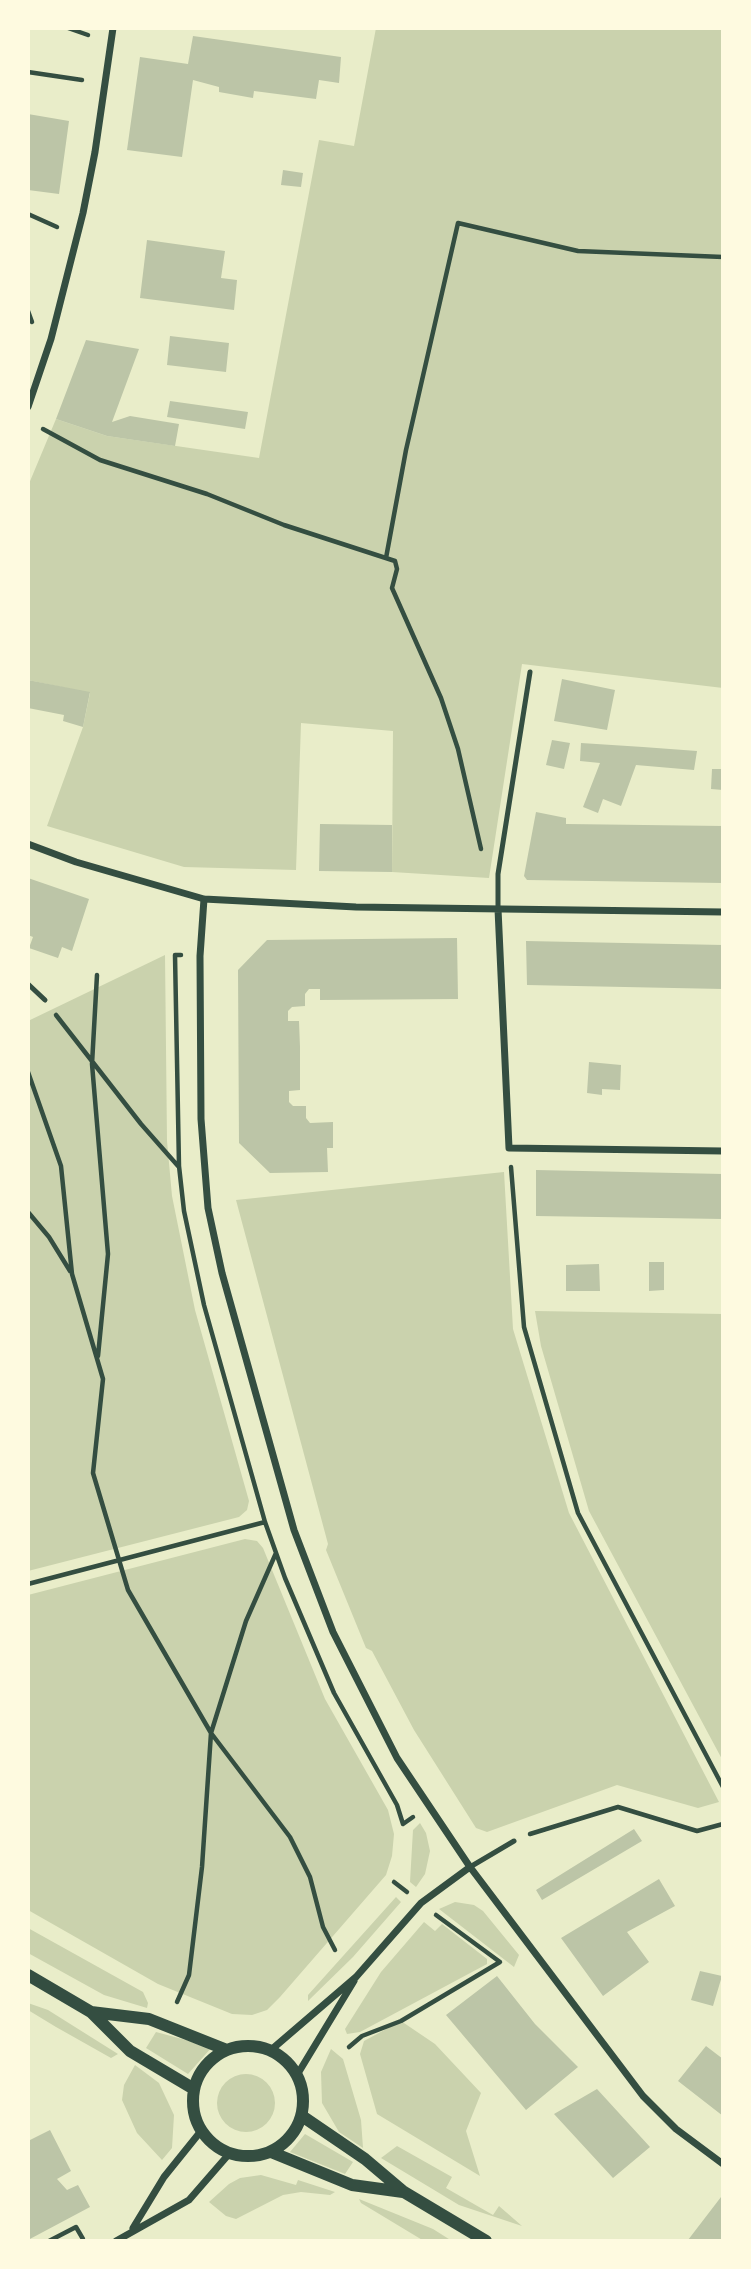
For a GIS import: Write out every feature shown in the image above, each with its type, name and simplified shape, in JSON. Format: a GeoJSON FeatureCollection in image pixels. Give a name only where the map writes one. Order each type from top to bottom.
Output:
{"type":"FeatureCollection","features":[{"type":"Feature","properties":{"kind":"street"},"geometry":{"type":"LineString","coordinates":[[28,407],[51,339],[83,213],[113,28]]}},
{"type":"Feature","properties":{"kind":"street"},"geometry":{"type":"LineString","coordinates":[[28,844],[76,862],[204,899],[498,909],[723,912]]}},
{"type":"Feature","properties":{"kind":"street"},"geometry":{"type":"LineString","coordinates":[[204,899],[200,956],[201,1119],[208,1208],[245,1359],[294,1530],[333,1632],[397,1758],[470,1867],[642,2096],[677,2129],[723,2164]]}},
{"type":"Feature","properties":{"kind":"street"},"geometry":{"type":"LineString","coordinates":[[498,909],[509,1148],[723,1150]]}},
{"type":"Feature","properties":{"kind":"street"},"geometry":{"type":"LineString","coordinates":[[271,2050],[356,1977],[421,1903],[470,1867]]}},
{"type":"Feature","properties":{"kind":"street"},"geometry":{"type":"LineString","coordinates":[[28,1975],[91,2012],[130,2051],[194,2089]]}},
{"type":"Feature","properties":{"kind":"street"},"geometry":{"type":"LineString","coordinates":[[297,2075],[356,1977]]}},
{"type":"Feature","properties":{"kind":"street"},"geometry":{"type":"LineString","coordinates":[[91,2012],[149,2019],[227,2050]]}},
{"type":"Feature","properties":{"kind":"street"},"geometry":{"type":"LineString","coordinates":[[242,2046],[271,2050],[286,2060],[297,2075],[303,2088],[302,2116],[285,2144],[271,2152],[243,2157],[229,2154],[213,2145],[201,2131],[194,2111],[194,2089],[206,2066],[227,2050],[242,2046]]}},
{"type":"Feature","properties":{"kind":"street"},"geometry":{"type":"LineString","coordinates":[[302,2116],[365,2159],[404,2192],[486,2241]]}},
{"type":"Feature","properties":{"kind":"street"},"geometry":{"type":"LineString","coordinates":[[132,2230],[164,2177],[201,2131]]}},
{"type":"Feature","properties":{"kind":"street"},"geometry":{"type":"LineString","coordinates":[[271,2152],[352,2185],[404,2192]]}},
{"type":"Feature","properties":{"kind":"street"},"geometry":{"type":"LineString","coordinates":[[116,2241],[189,2200],[229,2154]]}},
{"type":"Feature","properties":{"kind":"lane"},"geometry":{"type":"LineString","coordinates":[[498,909],[500,864],[530,672]]}},
{"type":"Feature","properties":{"kind":"lane"},"geometry":{"type":"LineString","coordinates":[[28,984],[46,1000]]}},
{"type":"Feature","properties":{"kind":"lane"},"geometry":{"type":"LineString","coordinates":[[470,1867],[514,1841]]}},
{"type":"Feature","properties":{"kind":"path"},"geometry":{"type":"LineString","coordinates":[[68,28],[88,35]]}},
{"type":"Feature","properties":{"kind":"path"},"geometry":{"type":"LineString","coordinates":[[28,72],[82,79]]}},
{"type":"Feature","properties":{"kind":"path"},"geometry":{"type":"LineString","coordinates":[[28,214],[57,227]]}},
{"type":"Feature","properties":{"kind":"path"},"geometry":{"type":"LineString","coordinates":[[386,558],[406,450],[458,223],[578,251],[723,257]]}},
{"type":"Feature","properties":{"kind":"path"},"geometry":{"type":"LineString","coordinates":[[28,311],[32,322],[28,321]]}},
{"type":"Feature","properties":{"kind":"path"},"geometry":{"type":"LineString","coordinates":[[43,429],[100,460],[207,494],[284,526],[395,561],[397,569],[392,588],[412,626],[445,711],[483,860],[500,864]]}},
{"type":"Feature","properties":{"kind":"path"},"geometry":{"type":"LineString","coordinates":[[97,975],[92,1064],[108,1254],[98,1360]]}},
{"type":"Feature","properties":{"kind":"path"},"geometry":{"type":"LineString","coordinates":[[46,1000],[92,1064],[179,1166]]}},
{"type":"Feature","properties":{"kind":"path"},"geometry":{"type":"LineString","coordinates":[[28,1072],[61,1166],[72,1274],[103,1379],[93,1473],[128,1590],[211,1733],[290,1838],[310,1877],[323,1927],[335,1950]]}},
{"type":"Feature","properties":{"kind":"path"},"geometry":{"type":"LineString","coordinates":[[509,1148],[524,1327],[578,1513],[723,1787]]}},
{"type":"Feature","properties":{"kind":"path"},"geometry":{"type":"LineString","coordinates":[[28,1212],[49,1237],[72,1274]]}},
{"type":"Feature","properties":{"kind":"path"},"geometry":{"type":"LineString","coordinates":[[28,1584],[265,1522]]}},
{"type":"Feature","properties":{"kind":"path"},"geometry":{"type":"LineString","coordinates":[[177,2002],[189,1975],[202,1867],[211,1733],[246,1621],[276,1553]]}},
{"type":"Feature","properties":{"kind":"path"},"geometry":{"type":"LineString","coordinates":[[514,1841],[618,1807],[697,1831],[723,1824]]}},
{"type":"Feature","properties":{"kind":"path"},"geometry":{"type":"LineString","coordinates":[[349,2048],[362,2036],[401,2021],[500,1962],[394,1882]]}},
{"type":"Feature","properties":{"kind":"path"},"geometry":{"type":"LineString","coordinates":[[49,2241],[76,2227],[83,2239]]}},
{"type":"Feature","properties":{"kind":"green space"},"geometry":{"type":"Polygon","coordinates":[[[376,28],[723,28],[723,688],[522,664],[489,878],[392,872],[393,731],[301,723],[296,870],[184,867],[47,826],[83,727],[90,693],[28,680],[28,486],[56,419],[107,436],[259,458],[319,140],[354,146],[376,28]]]}},
{"type":"Feature","properties":{"kind":"green space"},"geometry":{"type":"Polygon","coordinates":[[[165,955],[167,1141],[172,1196],[195,1310],[249,1501],[247,1510],[239,1517],[28,1571],[28,1021],[165,955]]]}},
{"type":"Feature","properties":{"kind":"green space"},"geometry":{"type":"Polygon","coordinates":[[[504,1172],[513,1329],[569,1513],[719,1802],[698,1808],[617,1785],[487,1832],[476,1828],[414,1730],[372,1651],[366,1648],[326,1550],[328,1544],[236,1200],[504,1172]]]}},
{"type":"Feature","properties":{"kind":"green space"},"geometry":{"type":"Polygon","coordinates":[[[535,1311],[723,1314],[723,1761],[589,1511],[541,1346],[535,1311]]]}},
{"type":"Feature","properties":{"kind":"green space"},"geometry":{"type":"Polygon","coordinates":[[[245,1539],[257,1541],[263,1548],[325,1699],[388,1810],[394,1834],[392,1856],[386,1875],[280,1997],[267,2010],[252,2015],[232,2014],[158,1984],[28,1910],[28,1595],[245,1539]]]}},
{"type":"Feature","properties":{"kind":"green space"},"geometry":{"type":"Polygon","coordinates":[[[420,1823],[426,1833],[430,1851],[425,1874],[416,1887],[410,1882],[413,1830],[420,1823]]]}},
{"type":"Feature","properties":{"kind":"green space"},"geometry":{"type":"Polygon","coordinates":[[[396,1897],[401,1902],[353,1957],[308,2001],[308,1995],[396,1897]]]}},
{"type":"Feature","properties":{"kind":"green space"},"geometry":{"type":"Polygon","coordinates":[[[455,1902],[474,1905],[483,1911],[519,1955],[514,1967],[439,1909],[455,1902]]]}},
{"type":"Feature","properties":{"kind":"green space"},"geometry":{"type":"Polygon","coordinates":[[[424,1922],[435,1931],[442,1924],[487,1959],[487,1964],[360,2032],[347,2034],[345,2029],[381,1972],[424,1922]]]}},
{"type":"Feature","properties":{"kind":"green space"},"geometry":{"type":"Polygon","coordinates":[[[28,1928],[143,1992],[148,2003],[147,2008],[104,1995],[28,1953],[28,1928]]]}},
{"type":"Feature","properties":{"kind":"green space"},"geometry":{"type":"Polygon","coordinates":[[[28,2003],[48,2010],[118,2054],[111,2058],[56,2027],[28,2010],[28,2003]]]}},
{"type":"Feature","properties":{"kind":"green space"},"geometry":{"type":"Polygon","coordinates":[[[401,2021],[435,2044],[481,2093],[466,2131],[480,2176],[377,2114],[360,2054],[364,2041],[401,2021]]]}},
{"type":"Feature","properties":{"kind":"green space"},"geometry":{"type":"Polygon","coordinates":[[[156,2032],[212,2047],[188,2074],[146,2048],[156,2032]]]}},
{"type":"Feature","properties":{"kind":"green space"},"geometry":{"type":"Polygon","coordinates":[[[331,2049],[343,2059],[361,2120],[363,2148],[339,2132],[322,2103],[321,2072],[331,2049]]]}},
{"type":"Feature","properties":{"kind":"green space"},"geometry":{"type":"Polygon","coordinates":[[[135,2065],[159,2083],[174,2115],[172,2148],[162,2160],[137,2133],[122,2100],[124,2085],[135,2065]]]}},
{"type":"Feature","properties":{"kind":"green space"},"geometry":{"type":"Polygon","coordinates":[[[246,2074],[257,2076],[270,2087],[275,2103],[273,2114],[262,2127],[246,2132],[235,2130],[222,2119],[217,2103],[219,2092],[230,2079],[246,2074]]]}},
{"type":"Feature","properties":{"kind":"green space"},"geometry":{"type":"Polygon","coordinates":[[[305,2134],[353,2162],[345,2174],[290,2152],[305,2134]]]}},
{"type":"Feature","properties":{"kind":"green space"},"geometry":{"type":"Polygon","coordinates":[[[397,2146],[452,2177],[446,2188],[493,2215],[499,2206],[522,2226],[459,2205],[381,2158],[397,2146]]]}},
{"type":"Feature","properties":{"kind":"green space"},"geometry":{"type":"Polygon","coordinates":[[[261,2175],[296,2185],[298,2180],[335,2192],[330,2195],[301,2192],[283,2195],[236,2219],[226,2216],[209,2202],[240,2178],[261,2175]]]}},
{"type":"Feature","properties":{"kind":"green space"},"geometry":{"type":"Polygon","coordinates":[[[359,2199],[433,2229],[452,2241],[424,2241],[361,2203],[359,2199]]]}},
{"type":"Feature","properties":{"kind":"building"},"geometry":{"type":"Polygon","coordinates":[[[193,36],[341,57],[339,83],[319,80],[316,99],[254,91],[253,98],[219,92],[219,87],[193,80],[182,157],[127,150],[140,57],[188,64],[193,36]]]}},
{"type":"Feature","properties":{"kind":"building"},"geometry":{"type":"Polygon","coordinates":[[[28,114],[69,121],[59,194],[28,190],[28,114]]]}},
{"type":"Feature","properties":{"kind":"building"},"geometry":{"type":"Polygon","coordinates":[[[283,170],[303,173],[301,187],[281,185],[283,170]]]}},
{"type":"Feature","properties":{"kind":"building"},"geometry":{"type":"Polygon","coordinates":[[[147,240],[225,251],[221,278],[237,280],[234,310],[140,298],[147,240]]]}},
{"type":"Feature","properties":{"kind":"building"},"geometry":{"type":"Polygon","coordinates":[[[170,336],[229,343],[226,372],[167,365],[170,336]]]}},
{"type":"Feature","properties":{"kind":"building"},"geometry":{"type":"Polygon","coordinates":[[[86,340],[139,349],[112,422],[130,416],[179,424],[175,446],[107,436],[56,419],[86,340]]]}},
{"type":"Feature","properties":{"kind":"building"},"geometry":{"type":"Polygon","coordinates":[[[170,401],[248,412],[245,429],[167,417],[170,401]]]}},
{"type":"Feature","properties":{"kind":"building"},"geometry":{"type":"Polygon","coordinates":[[[562,679],[615,690],[607,730],[554,721],[562,679]]]}},
{"type":"Feature","properties":{"kind":"building"},"geometry":{"type":"Polygon","coordinates":[[[28,680],[90,692],[83,727],[63,721],[64,715],[28,708],[28,680]]]}},
{"type":"Feature","properties":{"kind":"building"},"geometry":{"type":"Polygon","coordinates":[[[552,740],[570,743],[564,769],[546,765],[552,740]]]}},
{"type":"Feature","properties":{"kind":"building"},"geometry":{"type":"Polygon","coordinates":[[[581,743],[697,751],[694,770],[636,765],[621,806],[603,799],[598,813],[583,807],[600,763],[580,761],[581,743]]]}},
{"type":"Feature","properties":{"kind":"building"},"geometry":{"type":"Polygon","coordinates":[[[712,769],[723,769],[723,790],[711,789],[712,769]]]}},
{"type":"Feature","properties":{"kind":"building"},"geometry":{"type":"Polygon","coordinates":[[[536,812],[566,818],[566,824],[723,826],[723,883],[527,880],[524,876],[536,812]]]}},
{"type":"Feature","properties":{"kind":"building"},"geometry":{"type":"Polygon","coordinates":[[[320,824],[392,825],[392,872],[319,871],[320,824]]]}},
{"type":"Feature","properties":{"kind":"building"},"geometry":{"type":"Polygon","coordinates":[[[28,878],[89,899],[72,951],[62,947],[58,958],[29,948],[33,937],[28,935],[28,878]]]}},
{"type":"Feature","properties":{"kind":"building"},"geometry":{"type":"Polygon","coordinates":[[[457,938],[458,999],[320,1000],[320,989],[309,989],[305,994],[305,1006],[292,1007],[288,1011],[288,1021],[299,1021],[300,1047],[300,1090],[289,1091],[289,1102],[293,1106],[306,1106],[306,1118],[310,1123],[333,1122],[333,1148],[327,1148],[328,1172],[270,1173],[239,1143],[238,970],[267,940],[457,938]]]}},
{"type":"Feature","properties":{"kind":"building"},"geometry":{"type":"Polygon","coordinates":[[[526,941],[723,945],[723,989],[527,985],[526,941]]]}},
{"type":"Feature","properties":{"kind":"building"},"geometry":{"type":"Polygon","coordinates":[[[589,1062],[621,1065],[620,1090],[602,1089],[602,1095],[587,1093],[589,1062]]]}},
{"type":"Feature","properties":{"kind":"building"},"geometry":{"type":"Polygon","coordinates":[[[536,1170],[723,1174],[723,1219],[536,1216],[536,1170]]]}},
{"type":"Feature","properties":{"kind":"building"},"geometry":{"type":"Polygon","coordinates":[[[649,1262],[664,1262],[664,1290],[649,1291],[649,1262]]]}},
{"type":"Feature","properties":{"kind":"building"},"geometry":{"type":"Polygon","coordinates":[[[599,1264],[600,1291],[566,1291],[566,1265],[599,1264]]]}},
{"type":"Feature","properties":{"kind":"building"},"geometry":{"type":"Polygon","coordinates":[[[634,1829],[642,1841],[542,1900],[536,1890],[634,1829]]]}},
{"type":"Feature","properties":{"kind":"building"},"geometry":{"type":"Polygon","coordinates":[[[659,1879],[675,1906],[627,1932],[649,1962],[603,1996],[561,1938],[659,1879]]]}},
{"type":"Feature","properties":{"kind":"building"},"geometry":{"type":"Polygon","coordinates":[[[700,1971],[722,1976],[713,2006],[691,2000],[700,1971]]]}},
{"type":"Feature","properties":{"kind":"building"},"geometry":{"type":"Polygon","coordinates":[[[497,1976],[535,2024],[578,2067],[526,2110],[446,2015],[497,1976]]]}},
{"type":"Feature","properties":{"kind":"building"},"geometry":{"type":"Polygon","coordinates":[[[706,2046],[723,2059],[723,2116],[678,2081],[706,2046]]]}},
{"type":"Feature","properties":{"kind":"building"},"geometry":{"type":"Polygon","coordinates":[[[597,2089],[650,2147],[613,2178],[554,2114],[597,2089]]]}},
{"type":"Feature","properties":{"kind":"building"},"geometry":{"type":"Polygon","coordinates":[[[50,2130],[71,2171],[57,2179],[67,2190],[78,2185],[90,2207],[28,2240],[28,2141],[50,2130]]]}},
{"type":"Feature","properties":{"kind":"building"},"geometry":{"type":"Polygon","coordinates":[[[721,2197],[723,2241],[688,2240],[721,2197]]]}}]}
